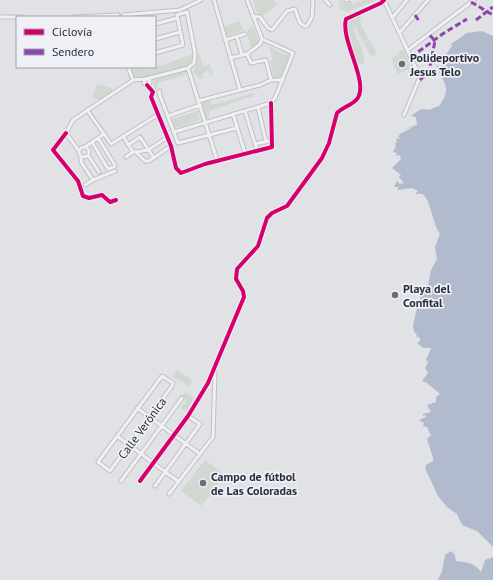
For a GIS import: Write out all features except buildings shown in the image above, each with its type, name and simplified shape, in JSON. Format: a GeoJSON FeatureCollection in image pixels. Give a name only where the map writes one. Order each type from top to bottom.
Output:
{"type":"FeatureCollection","features":[{"type":"Feature","properties":{"kind":"street"},"geometry":{"type":"LineString","coordinates":[[117,16],[130,16],[180,10],[188,8],[201,0]]}},
{"type":"Feature","properties":{"kind":"street"},"geometry":{"type":"LineString","coordinates":[[214,0],[240,90]]}},
{"type":"Feature","properties":{"kind":"street"},"geometry":{"type":"LineString","coordinates":[[174,132],[271,103],[275,98],[293,53],[262,39],[247,0]]}},
{"type":"Feature","properties":{"kind":"street"},"geometry":{"type":"LineString","coordinates":[[253,16],[260,17],[268,28],[272,30],[287,11],[295,9],[301,24],[307,26],[312,17],[313,0]]}},
{"type":"Feature","properties":{"kind":"street"},"geometry":{"type":"LineString","coordinates":[[325,0],[330,5]]}},
{"type":"Feature","properties":{"kind":"street"},"geometry":{"type":"LineString","coordinates":[[140,480],[188,416],[210,383],[244,297],[236,279],[236,272],[256,249],[267,218],[275,211],[287,206],[322,158],[329,143],[337,113],[354,102],[360,95],[360,83],[346,34],[346,18],[389,0]]}},
{"type":"Feature","properties":{"kind":"street"},"geometry":{"type":"LineString","coordinates":[[392,18],[407,0]]}},
{"type":"Feature","properties":{"kind":"street"},"geometry":{"type":"LineString","coordinates":[[400,32],[428,0]]}},
{"type":"Feature","properties":{"kind":"street"},"geometry":{"type":"LineString","coordinates":[[467,0],[472,1]]}},
{"type":"Feature","properties":{"kind":"street"},"geometry":{"type":"LineString","coordinates":[[408,50],[472,1]]}},
{"type":"Feature","properties":{"kind":"street"},"geometry":{"type":"LineString","coordinates":[[385,2],[400,32],[420,80],[415,86],[404,116]]}},
{"type":"Feature","properties":{"kind":"street"},"geometry":{"type":"LineString","coordinates":[[116,200],[110,202],[102,195],[89,198],[83,196],[75,177],[53,150],[66,133],[73,120],[134,80],[156,77],[188,68],[194,63],[195,52],[187,12],[179,14],[177,18],[156,24]]}},
{"type":"Feature","properties":{"kind":"street"},"geometry":{"type":"LineString","coordinates":[[0,17],[16,17]]}},
{"type":"Feature","properties":{"kind":"street"},"geometry":{"type":"LineString","coordinates":[[156,53],[182,45],[177,18]]}},
{"type":"Feature","properties":{"kind":"street"},"geometry":{"type":"LineString","coordinates":[[156,39],[180,32]]}},
{"type":"Feature","properties":{"kind":"street"},"geometry":{"type":"LineString","coordinates":[[225,40],[245,34]]}},
{"type":"Feature","properties":{"kind":"street"},"geometry":{"type":"LineString","coordinates":[[237,37],[242,55]]}},
{"type":"Feature","properties":{"kind":"street"},"geometry":{"type":"LineString","coordinates":[[230,58],[247,54],[258,48],[262,39]]}},
{"type":"Feature","properties":{"kind":"street"},"geometry":{"type":"LineString","coordinates":[[247,54],[251,63],[266,60],[271,80]]}},
{"type":"Feature","properties":{"kind":"street"},"geometry":{"type":"LineString","coordinates":[[128,68],[134,80],[145,84],[153,92],[152,97],[172,146],[176,168],[181,173],[217,160],[272,147],[271,103]]}},
{"type":"Feature","properties":{"kind":"street"},"geometry":{"type":"LineString","coordinates":[[188,68],[217,160]]}},
{"type":"Feature","properties":{"kind":"street"},"geometry":{"type":"LineString","coordinates":[[145,84],[156,77]]}},
{"type":"Feature","properties":{"kind":"street"},"geometry":{"type":"LineString","coordinates":[[146,79],[150,82]]}},
{"type":"Feature","properties":{"kind":"street"},"geometry":{"type":"LineString","coordinates":[[145,84],[146,79]]}},
{"type":"Feature","properties":{"kind":"street"},"geometry":{"type":"LineString","coordinates":[[198,101],[260,85],[271,80],[283,80]]}},
{"type":"Feature","properties":{"kind":"street"},"geometry":{"type":"LineString","coordinates":[[160,91],[159,93],[178,144],[237,128]]}},
{"type":"Feature","properties":{"kind":"street"},"geometry":{"type":"LineString","coordinates":[[168,116],[200,105]]}},
{"type":"Feature","properties":{"kind":"street"},"geometry":{"type":"LineString","coordinates":[[258,107],[266,142]]}},
{"type":"Feature","properties":{"kind":"street"},"geometry":{"type":"LineString","coordinates":[[87,110],[111,144],[159,114]]}},
{"type":"Feature","properties":{"kind":"street"},"geometry":{"type":"LineString","coordinates":[[245,111],[257,150]]}},
{"type":"Feature","properties":{"kind":"street"},"geometry":{"type":"LineString","coordinates":[[233,114],[245,153]]}},
{"type":"Feature","properties":{"kind":"street"},"geometry":{"type":"LineString","coordinates":[[66,133],[79,151],[81,162],[93,180]]}},
{"type":"Feature","properties":{"kind":"street"},"geometry":{"type":"LineString","coordinates":[[79,151],[104,134]]}},
{"type":"Feature","properties":{"kind":"street"},"geometry":{"type":"LineString","coordinates":[[123,136],[128,145],[145,161],[149,161],[172,146]]}},
{"type":"Feature","properties":{"kind":"street"},"geometry":{"type":"LineString","coordinates":[[128,145],[140,137],[154,158]]}},
{"type":"Feature","properties":{"kind":"street"},"geometry":{"type":"LineString","coordinates":[[126,157],[135,152],[148,150],[168,137]]}},
{"type":"Feature","properties":{"kind":"street"},"geometry":{"type":"LineString","coordinates":[[92,142],[108,169],[114,167],[115,165],[98,138]]}},
{"type":"Feature","properties":{"kind":"street"},"geometry":{"type":"LineString","coordinates":[[255,144],[272,140]]}},
{"type":"Feature","properties":{"kind":"street"},"geometry":{"type":"LineString","coordinates":[[85,147],[89,151],[88,155],[99,172]]}},
{"type":"Feature","properties":{"kind":"street"},"geometry":{"type":"LineString","coordinates":[[81,157],[88,155]]}},
{"type":"Feature","properties":{"kind":"street"},"geometry":{"type":"LineString","coordinates":[[85,185],[115,171]]}},
{"type":"Feature","properties":{"kind":"street"},"geometry":{"type":"LineString","coordinates":[[169,494],[214,434],[213,392],[215,370]]}},
{"type":"Feature","properties":{"kind":"street","name":"Calle Verónica"},"geometry":{"type":"LineString","coordinates":[[117,436],[98,462],[110,471],[173,384],[164,376],[160,377],[137,408]]}},
{"type":"Feature","properties":{"kind":"street"},"geometry":{"type":"LineString","coordinates":[[210,383],[213,392]]}},
{"type":"Feature","properties":{"kind":"street"},"geometry":{"type":"LineString","coordinates":[[121,481],[182,398]]}},
{"type":"Feature","properties":{"kind":"street"},"geometry":{"type":"LineString","coordinates":[[179,482],[117,436],[137,408],[200,454]]}},
{"type":"Feature","properties":{"kind":"street"},"geometry":{"type":"LineString","coordinates":[[155,486],[200,424],[188,416]]}},
{"type":"Feature","properties":{"kind":"shaded area"},"geometry":{"type":"Polygon","coordinates":[[[253,0],[274,0],[277,5],[262,16],[257,13],[253,0]]]}},
{"type":"Feature","properties":{"kind":"shaded area"},"geometry":{"type":"Polygon","coordinates":[[[339,0],[345,2],[351,1],[353,4],[362,0],[377,0],[347,12],[340,9],[339,0]]]}},
{"type":"Feature","properties":{"kind":"shaded area"},"geometry":{"type":"Polygon","coordinates":[[[360,15],[361,25],[369,39],[363,42],[356,28],[359,26],[354,28],[352,25],[362,50],[364,64],[356,63],[349,42],[347,29],[348,21],[360,15]]]}},
{"type":"Feature","properties":{"kind":"shaded area"},"geometry":{"type":"Polygon","coordinates":[[[239,21],[244,30],[226,36],[224,27],[239,21]]]}},
{"type":"Feature","properties":{"kind":"shaded area"},"geometry":{"type":"Polygon","coordinates":[[[254,27],[259,42],[255,47],[251,48],[247,29],[254,27]]]}},
{"type":"Feature","properties":{"kind":"shaded area"},"geometry":{"type":"Polygon","coordinates":[[[370,40],[377,54],[371,57],[364,43],[370,40]]]}},
{"type":"Feature","properties":{"kind":"shaded area"},"geometry":{"type":"Polygon","coordinates":[[[269,46],[284,55],[289,54],[286,70],[282,76],[274,78],[270,60],[273,60],[269,46]]]}},
{"type":"Feature","properties":{"kind":"shaded area","name":"Polideportivo Jesus Telo"},"geometry":{"type":"Polygon","coordinates":[[[404,49],[413,72],[411,73],[413,79],[408,70],[398,74],[391,58],[400,54],[399,51],[404,49]]]}},
{"type":"Feature","properties":{"kind":"shaded area"},"geometry":{"type":"Polygon","coordinates":[[[199,53],[203,66],[210,64],[213,75],[210,75],[209,71],[202,73],[203,78],[200,79],[193,72],[197,63],[197,54],[199,53]]]}},
{"type":"Feature","properties":{"kind":"shaded area"},"geometry":{"type":"Polygon","coordinates":[[[193,54],[192,62],[188,67],[168,74],[135,77],[130,68],[143,68],[148,70],[193,54]]]}},
{"type":"Feature","properties":{"kind":"shaded area"},"geometry":{"type":"Polygon","coordinates":[[[182,72],[188,74],[158,83],[156,93],[153,83],[156,79],[182,72]]]}},
{"type":"Feature","properties":{"kind":"shaded area"},"geometry":{"type":"Polygon","coordinates":[[[97,84],[112,88],[112,93],[101,100],[92,98],[97,84]]]}},
{"type":"Feature","properties":{"kind":"shaded area"},"geometry":{"type":"Polygon","coordinates":[[[253,93],[254,97],[245,98],[211,110],[209,114],[210,117],[206,118],[201,101],[210,99],[212,105],[253,93]]]}},
{"type":"Feature","properties":{"kind":"shaded area"},"geometry":{"type":"Polygon","coordinates":[[[197,111],[200,120],[175,128],[172,119],[197,111]]]}},
{"type":"Feature","properties":{"kind":"shaded area"},"geometry":{"type":"Polygon","coordinates":[[[177,370],[193,381],[189,386],[172,376],[177,370]]]}},
{"type":"Feature","properties":{"kind":"shaded area"},"geometry":{"type":"Polygon","coordinates":[[[185,392],[194,398],[186,411],[181,408],[187,400],[182,397],[185,392]]]}},
{"type":"Feature","properties":{"kind":"shaded area","name":"Campo de fútbol de Las Coloradas"},"geometry":{"type":"Polygon","coordinates":[[[205,460],[225,475],[201,506],[181,491],[205,460]]]}},
{"type":"Feature","properties":{"kind":"water"},"geometry":{"type":"Polygon","coordinates":[[[482,31],[493,36],[493,547],[477,531],[462,525],[457,514],[447,507],[438,496],[425,468],[426,465],[433,461],[427,439],[431,435],[427,427],[423,426],[424,423],[419,420],[426,417],[425,415],[423,416],[423,414],[431,412],[427,405],[436,402],[436,397],[440,394],[427,383],[422,381],[428,373],[425,368],[428,362],[426,360],[431,348],[423,348],[417,343],[420,341],[420,338],[416,336],[417,334],[414,332],[413,326],[417,307],[415,306],[419,303],[423,288],[428,286],[431,270],[437,259],[435,247],[440,234],[424,195],[415,194],[418,191],[412,188],[397,190],[399,187],[394,187],[397,181],[400,184],[404,183],[399,177],[401,175],[392,168],[401,159],[400,155],[396,156],[397,153],[393,152],[396,146],[395,143],[397,142],[396,139],[401,138],[398,137],[400,134],[413,127],[404,129],[417,125],[416,117],[411,116],[421,109],[433,110],[430,109],[439,106],[443,99],[446,89],[436,64],[440,68],[442,67],[441,62],[447,57],[445,56],[452,46],[451,44],[467,33],[482,31]]]}},
{"type":"Feature","properties":{"kind":"water"},"geometry":{"type":"Polygon","coordinates":[[[451,551],[455,555],[456,561],[473,565],[481,572],[485,560],[493,557],[493,580],[438,580],[442,571],[445,555],[451,551]]]}},
{"type":"Feature","properties":{"kind":"marked path"},"geometry":{"type":"LineString","coordinates":[[471,2],[493,15]]}},
{"type":"Feature","properties":{"kind":"marked path"},"geometry":{"type":"LineString","coordinates":[[476,20],[493,7]]}},
{"type":"Feature","properties":{"kind":"marked path"},"geometry":{"type":"LineString","coordinates":[[415,15],[419,21]]}},
{"type":"Feature","properties":{"kind":"marked path"},"geometry":{"type":"LineString","coordinates":[[411,57],[444,33],[467,19]]}},
{"type":"Feature","properties":{"kind":"marked path"},"geometry":{"type":"LineString","coordinates":[[420,80],[429,71],[435,41],[428,33]]}},
{"type":"Feature","properties":{"kind":"cycle path"},"geometry":{"type":"LineString","coordinates":[[140,481],[188,416],[208,383],[244,297],[243,291],[236,279],[237,269],[258,246],[267,218],[272,213],[287,206],[322,158],[329,143],[337,113],[357,99],[360,92],[360,83],[347,38],[345,28],[346,19],[381,3],[384,0]]}},
{"type":"Feature","properties":{"kind":"cycle path"},"geometry":{"type":"LineString","coordinates":[[147,85],[153,92],[151,97],[171,146],[176,168],[181,173],[205,164],[272,147],[271,103]]}},
{"type":"Feature","properties":{"kind":"cycle path"},"geometry":{"type":"LineString","coordinates":[[66,133],[53,150],[78,181],[83,196],[89,198],[102,195],[110,202],[116,200]]}},
{"type":"Feature","properties":{"kind":"place","name":"Polideportivo Jesus Telo"},"geometry":{"type":"Point","coordinates":[402,64]}},
{"type":"Feature","properties":{"kind":"place","name":"Playa del Confital"},"geometry":{"type":"Point","coordinates":[395,295]}},
{"type":"Feature","properties":{"kind":"place","name":"Campo de fútbol de Las Coloradas"},"geometry":{"type":"Point","coordinates":[203,483]}}]}
